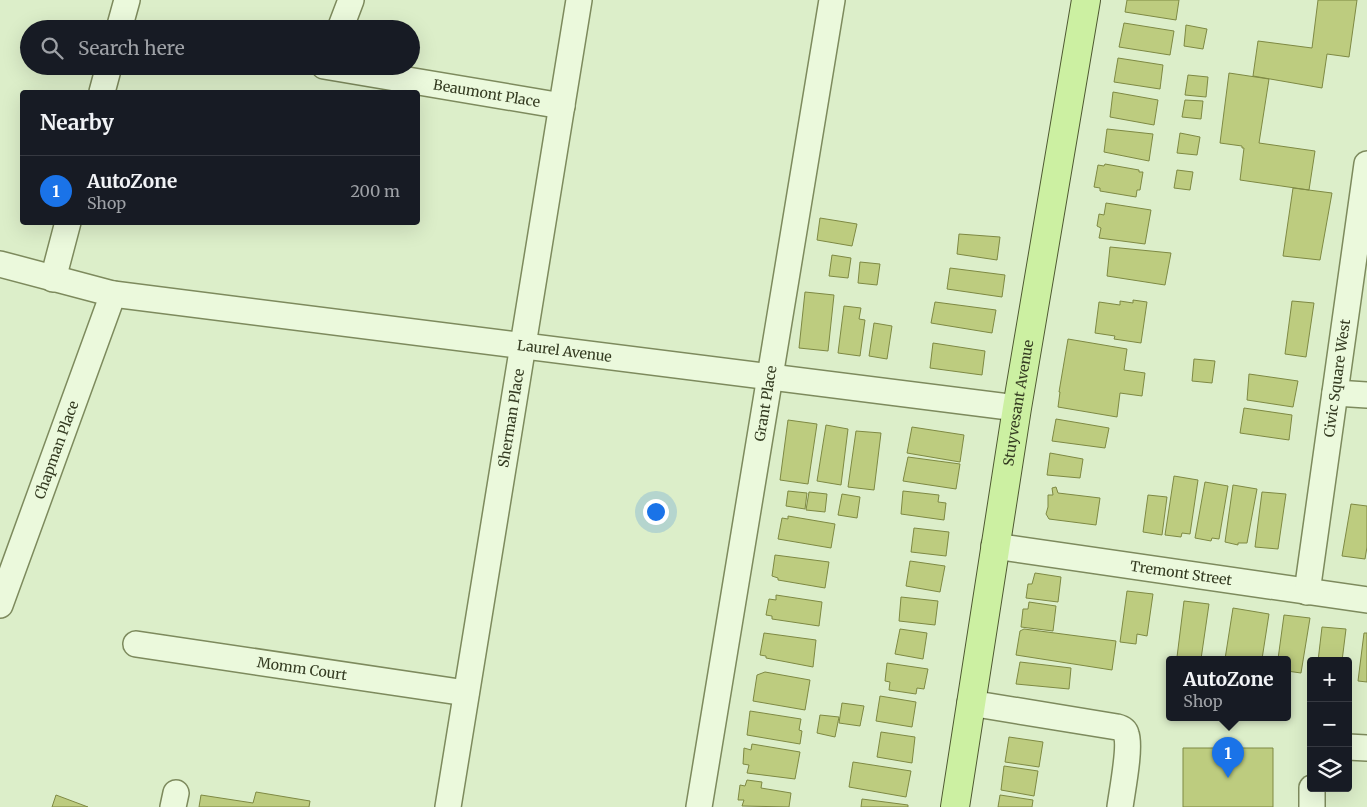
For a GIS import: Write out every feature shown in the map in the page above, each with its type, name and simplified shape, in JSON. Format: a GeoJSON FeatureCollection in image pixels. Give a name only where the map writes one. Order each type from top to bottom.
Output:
{"type":"FeatureCollection","features":[{"type":"Feature","properties":{"kind":"main road","name":"Stuyvesant Avenue"},"geometry":{"type":"LineString","coordinates":[[955,807],[994,546],[1086,0]]}},
{"type":"Feature","properties":{"kind":"street"},"geometry":{"type":"LineString","coordinates":[[121,20],[127,0]]}},
{"type":"Feature","properties":{"kind":"street"},"geometry":{"type":"LineString","coordinates":[[343,20],[351,0]]}},
{"type":"Feature","properties":{"kind":"street","name":"Sherman Place"},"geometry":{"type":"LineString","coordinates":[[448,807],[579,0]]}},
{"type":"Feature","properties":{"kind":"street","name":"Grant Place"},"geometry":{"type":"LineString","coordinates":[[699,807],[832,0]]}},
{"type":"Feature","properties":{"kind":"street"},"geometry":{"type":"LineString","coordinates":[[103,90],[107,75]]}},
{"type":"Feature","properties":{"kind":"street","name":"Beaumont Place"},"geometry":{"type":"LineString","coordinates":[[378,75],[562,106]]}},
{"type":"Feature","properties":{"kind":"street","name":"Civic Square West"},"geometry":{"type":"LineString","coordinates":[[1307,592],[1335,393],[1356,317],[1367,169]]}},
{"type":"Feature","properties":{"kind":"street"},"geometry":{"type":"LineString","coordinates":[[0,264],[53,279],[67,225]]}},
{"type":"Feature","properties":{"kind":"street","name":"Laurel Avenue"},"geometry":{"type":"LineString","coordinates":[[53,279],[113,294],[1017,408]]}},
{"type":"Feature","properties":{"kind":"street","name":"Chapman Place"},"geometry":{"type":"LineString","coordinates":[[0,605],[113,294]]}},
{"type":"Feature","properties":{"kind":"street"},"geometry":{"type":"LineString","coordinates":[[1335,393],[1367,395]]}},
{"type":"Feature","properties":{"kind":"street","name":"Tremont Street"},"geometry":{"type":"LineString","coordinates":[[994,546],[1367,600]]}},
{"type":"Feature","properties":{"kind":"street","name":"Momm Court"},"geometry":{"type":"LineString","coordinates":[[136,644],[466,693]]}},
{"type":"Feature","properties":{"kind":"street"},"geometry":{"type":"LineString","coordinates":[[970,703],[1122,729],[1126,734],[1127,744],[1120,807]]}},
{"type":"Feature","properties":{"kind":"street"},"geometry":{"type":"LineString","coordinates":[[1352,747],[1367,748]]}},
{"type":"Feature","properties":{"kind":"street"},"geometry":{"type":"LineString","coordinates":[[1312,792],[1312,807]]}},
{"type":"Feature","properties":{"kind":"building"},"geometry":{"type":"Polygon","coordinates":[[[1127,0],[1179,0],[1176,20],[1125,12],[1127,0]]]}},
{"type":"Feature","properties":{"kind":"building"},"geometry":{"type":"Polygon","coordinates":[[[1318,0],[1357,0],[1349,57],[1327,54],[1322,88],[1253,76],[1258,41],[1312,48],[1318,0]]]}},
{"type":"Feature","properties":{"kind":"building"},"geometry":{"type":"Polygon","coordinates":[[[1124,23],[1174,31],[1170,55],[1119,47],[1124,23]]]}},
{"type":"Feature","properties":{"kind":"building"},"geometry":{"type":"Polygon","coordinates":[[[1186,25],[1207,29],[1203,49],[1184,46],[1186,25]]]}},
{"type":"Feature","properties":{"kind":"building"},"geometry":{"type":"Polygon","coordinates":[[[1118,58],[1163,65],[1160,89],[1114,82],[1118,58]]]}},
{"type":"Feature","properties":{"kind":"building"},"geometry":{"type":"Polygon","coordinates":[[[1229,73],[1269,79],[1259,143],[1315,151],[1309,190],[1240,180],[1244,148],[1242,146],[1220,143],[1229,73]]]}},
{"type":"Feature","properties":{"kind":"building"},"geometry":{"type":"Polygon","coordinates":[[[1188,75],[1208,77],[1206,97],[1185,95],[1188,75]]]}},
{"type":"Feature","properties":{"kind":"building"},"geometry":{"type":"Polygon","coordinates":[[[1113,92],[1158,100],[1154,125],[1110,117],[1113,92]]]}},
{"type":"Feature","properties":{"kind":"building"},"geometry":{"type":"Polygon","coordinates":[[[1185,100],[1203,101],[1201,119],[1182,117],[1185,100]]]}},
{"type":"Feature","properties":{"kind":"building"},"geometry":{"type":"Polygon","coordinates":[[[1107,129],[1153,134],[1149,161],[1104,152],[1107,129]]]}},
{"type":"Feature","properties":{"kind":"building"},"geometry":{"type":"Polygon","coordinates":[[[1180,133],[1200,137],[1197,155],[1177,153],[1180,133]]]}},
{"type":"Feature","properties":{"kind":"building"},"geometry":{"type":"Polygon","coordinates":[[[1105,164],[1143,172],[1140,190],[1137,190],[1136,197],[1100,191],[1100,188],[1094,187],[1098,165],[1104,166],[1105,164]]]}},
{"type":"Feature","properties":{"kind":"building"},"geometry":{"type":"Polygon","coordinates":[[[1177,170],[1193,172],[1190,190],[1174,188],[1177,170]]]}},
{"type":"Feature","properties":{"kind":"building"},"geometry":{"type":"Polygon","coordinates":[[[1293,188],[1332,193],[1320,260],[1283,256],[1293,188]]]}},
{"type":"Feature","properties":{"kind":"building"},"geometry":{"type":"Polygon","coordinates":[[[1106,203],[1151,210],[1145,244],[1099,238],[1101,228],[1097,226],[1099,214],[1104,215],[1106,203]]]}},
{"type":"Feature","properties":{"kind":"building"},"geometry":{"type":"Polygon","coordinates":[[[820,218],[857,224],[852,246],[817,240],[820,218]]]}},
{"type":"Feature","properties":{"kind":"building"},"geometry":{"type":"Polygon","coordinates":[[[959,234],[1000,237],[997,260],[957,254],[959,234]]]}},
{"type":"Feature","properties":{"kind":"building"},"geometry":{"type":"Polygon","coordinates":[[[1110,247],[1171,253],[1165,285],[1107,276],[1110,247]]]}},
{"type":"Feature","properties":{"kind":"building"},"geometry":{"type":"Polygon","coordinates":[[[832,255],[851,258],[848,278],[829,276],[832,255]]]}},
{"type":"Feature","properties":{"kind":"building"},"geometry":{"type":"Polygon","coordinates":[[[860,262],[880,264],[877,285],[858,283],[860,262]]]}},
{"type":"Feature","properties":{"kind":"building"},"geometry":{"type":"Polygon","coordinates":[[[950,268],[1005,275],[1002,297],[947,289],[950,268]]]}},
{"type":"Feature","properties":{"kind":"building"},"geometry":{"type":"Polygon","coordinates":[[[805,292],[834,295],[828,351],[799,348],[805,292]]]}},
{"type":"Feature","properties":{"kind":"building"},"geometry":{"type":"Polygon","coordinates":[[[1133,300],[1147,302],[1141,343],[1114,339],[1115,336],[1095,333],[1099,302],[1120,305],[1120,301],[1133,303],[1133,300]]]}},
{"type":"Feature","properties":{"kind":"building"},"geometry":{"type":"Polygon","coordinates":[[[1292,301],[1314,303],[1306,357],[1285,354],[1292,301]]]}},
{"type":"Feature","properties":{"kind":"building"},"geometry":{"type":"Polygon","coordinates":[[[935,302],[996,310],[992,333],[931,323],[935,302]]]}},
{"type":"Feature","properties":{"kind":"building"},"geometry":{"type":"Polygon","coordinates":[[[844,306],[861,308],[859,319],[865,320],[860,356],[838,353],[844,306]]]}},
{"type":"Feature","properties":{"kind":"building"},"geometry":{"type":"Polygon","coordinates":[[[874,323],[892,326],[887,359],[869,356],[874,323]]]}},
{"type":"Feature","properties":{"kind":"building"},"geometry":{"type":"Polygon","coordinates":[[[1068,339],[1127,349],[1124,370],[1145,373],[1142,396],[1120,393],[1117,417],[1058,407],[1068,339]]]}},
{"type":"Feature","properties":{"kind":"building"},"geometry":{"type":"Polygon","coordinates":[[[933,343],[985,351],[982,375],[930,368],[933,343]]]}},
{"type":"Feature","properties":{"kind":"building"},"geometry":{"type":"Polygon","coordinates":[[[1194,359],[1215,361],[1212,383],[1192,381],[1194,359]]]}},
{"type":"Feature","properties":{"kind":"building"},"geometry":{"type":"Polygon","coordinates":[[[1249,374],[1298,381],[1293,407],[1247,400],[1249,374]]]}},
{"type":"Feature","properties":{"kind":"building"},"geometry":{"type":"Polygon","coordinates":[[[1244,408],[1292,415],[1289,440],[1240,433],[1244,408]]]}},
{"type":"Feature","properties":{"kind":"building"},"geometry":{"type":"Polygon","coordinates":[[[1056,419],[1109,428],[1105,448],[1052,441],[1056,419]]]}},
{"type":"Feature","properties":{"kind":"building"},"geometry":{"type":"Polygon","coordinates":[[[788,420],[817,424],[808,484],[780,480],[788,420]]]}},
{"type":"Feature","properties":{"kind":"building"},"geometry":{"type":"Polygon","coordinates":[[[826,425],[848,429],[841,485],[817,481],[826,425]]]}},
{"type":"Feature","properties":{"kind":"building"},"geometry":{"type":"Polygon","coordinates":[[[912,427],[964,435],[960,462],[907,453],[912,427]]]}},
{"type":"Feature","properties":{"kind":"building"},"geometry":{"type":"Polygon","coordinates":[[[856,431],[881,433],[874,490],[848,487],[856,431]]]}},
{"type":"Feature","properties":{"kind":"building"},"geometry":{"type":"Polygon","coordinates":[[[1050,453],[1083,459],[1080,478],[1047,475],[1050,453]]]}},
{"type":"Feature","properties":{"kind":"building"},"geometry":{"type":"Polygon","coordinates":[[[908,457],[960,464],[956,489],[903,481],[908,457]]]}},
{"type":"Feature","properties":{"kind":"building"},"geometry":{"type":"Polygon","coordinates":[[[1174,476],[1198,480],[1190,534],[1182,533],[1181,537],[1165,535],[1174,476]]]}},
{"type":"Feature","properties":{"kind":"building"},"geometry":{"type":"Polygon","coordinates":[[[1205,482],[1228,486],[1219,539],[1212,538],[1211,541],[1195,538],[1205,482]]]}},
{"type":"Feature","properties":{"kind":"building"},"geometry":{"type":"Polygon","coordinates":[[[1233,485],[1257,489],[1247,543],[1238,543],[1238,545],[1225,542],[1233,485]]]}},
{"type":"Feature","properties":{"kind":"building"},"geometry":{"type":"Polygon","coordinates":[[[1056,487],[1058,493],[1100,498],[1096,525],[1049,519],[1046,514],[1048,495],[1053,495],[1052,488],[1056,487]]]}},
{"type":"Feature","properties":{"kind":"building"},"geometry":{"type":"Polygon","coordinates":[[[788,491],[807,493],[805,509],[786,506],[788,491]]]}},
{"type":"Feature","properties":{"kind":"building"},"geometry":{"type":"Polygon","coordinates":[[[903,491],[939,495],[938,502],[946,503],[944,520],[901,514],[903,491]]]}},
{"type":"Feature","properties":{"kind":"building"},"geometry":{"type":"Polygon","coordinates":[[[809,492],[827,494],[825,512],[806,510],[809,492]]]}},
{"type":"Feature","properties":{"kind":"building"},"geometry":{"type":"Polygon","coordinates":[[[1262,492],[1286,494],[1278,549],[1255,547],[1262,492]]]}},
{"type":"Feature","properties":{"kind":"building"},"geometry":{"type":"Polygon","coordinates":[[[842,494],[860,497],[857,518],[838,515],[842,494]]]}},
{"type":"Feature","properties":{"kind":"building"},"geometry":{"type":"Polygon","coordinates":[[[1148,495],[1167,497],[1162,535],[1143,532],[1148,495]]]}},
{"type":"Feature","properties":{"kind":"building"},"geometry":{"type":"Polygon","coordinates":[[[1351,504],[1367,506],[1367,547],[1365,559],[1342,556],[1351,504]]]}},
{"type":"Feature","properties":{"kind":"building"},"geometry":{"type":"Polygon","coordinates":[[[788,516],[835,524],[831,548],[778,539],[782,518],[788,519],[788,516]]]}},
{"type":"Feature","properties":{"kind":"building"},"geometry":{"type":"Polygon","coordinates":[[[914,528],[949,532],[946,556],[911,552],[914,528]]]}},
{"type":"Feature","properties":{"kind":"building"},"geometry":{"type":"Polygon","coordinates":[[[775,555],[829,562],[825,588],[778,580],[778,578],[772,576],[775,555]]]}},
{"type":"Feature","properties":{"kind":"building"},"geometry":{"type":"Polygon","coordinates":[[[910,561],[945,566],[940,592],[906,586],[910,561]]]}},
{"type":"Feature","properties":{"kind":"building"},"geometry":{"type":"Polygon","coordinates":[[[1035,573],[1061,577],[1058,602],[1026,598],[1028,584],[1032,584],[1035,573]]]}},
{"type":"Feature","properties":{"kind":"building"},"geometry":{"type":"Polygon","coordinates":[[[1127,591],[1153,594],[1147,636],[1137,634],[1136,644],[1120,642],[1127,591]]]}},
{"type":"Feature","properties":{"kind":"building"},"geometry":{"type":"Polygon","coordinates":[[[776,595],[822,602],[819,626],[772,619],[772,616],[766,615],[769,599],[776,600],[776,595]]]}},
{"type":"Feature","properties":{"kind":"building"},"geometry":{"type":"Polygon","coordinates":[[[901,597],[938,601],[935,625],[899,621],[901,597]]]}},
{"type":"Feature","properties":{"kind":"building"},"geometry":{"type":"Polygon","coordinates":[[[1184,601],[1209,604],[1201,656],[1177,656],[1184,601]]]}},
{"type":"Feature","properties":{"kind":"building"},"geometry":{"type":"Polygon","coordinates":[[[1029,602],[1056,606],[1053,631],[1021,627],[1023,609],[1028,609],[1029,602]]]}},
{"type":"Feature","properties":{"kind":"building"},"geometry":{"type":"Polygon","coordinates":[[[1233,608],[1269,614],[1262,656],[1225,656],[1233,608]]]}},
{"type":"Feature","properties":{"kind":"building"},"geometry":{"type":"Polygon","coordinates":[[[1284,615],[1310,618],[1301,673],[1291,672],[1291,656],[1278,656],[1284,615]]]}},
{"type":"Feature","properties":{"kind":"building"},"geometry":{"type":"Polygon","coordinates":[[[1322,627],[1346,629],[1342,657],[1318,657],[1322,627]]]}},
{"type":"Feature","properties":{"kind":"building"},"geometry":{"type":"Polygon","coordinates":[[[900,629],[927,633],[923,659],[895,654],[900,629]]]}},
{"type":"Feature","properties":{"kind":"building"},"geometry":{"type":"Polygon","coordinates":[[[1024,629],[1116,641],[1112,670],[1016,655],[1020,631],[1024,629]]]}},
{"type":"Feature","properties":{"kind":"building"},"geometry":{"type":"Polygon","coordinates":[[[764,633],[816,640],[813,667],[766,658],[766,656],[760,655],[764,633]]]}},
{"type":"Feature","properties":{"kind":"building"},"geometry":{"type":"Polygon","coordinates":[[[1364,633],[1367,633],[1367,682],[1358,681],[1364,633]]]}},
{"type":"Feature","properties":{"kind":"building"},"geometry":{"type":"Polygon","coordinates":[[[1020,662],[1071,668],[1069,689],[1016,684],[1020,662]]]}},
{"type":"Feature","properties":{"kind":"building"},"geometry":{"type":"Polygon","coordinates":[[[887,663],[928,669],[924,689],[917,688],[916,694],[889,690],[890,682],[885,681],[887,663]]]}},
{"type":"Feature","properties":{"kind":"building"},"geometry":{"type":"Polygon","coordinates":[[[765,672],[810,680],[805,710],[753,701],[757,675],[765,672]]]}},
{"type":"Feature","properties":{"kind":"building"},"geometry":{"type":"Polygon","coordinates":[[[880,696],[916,702],[912,727],[876,721],[880,696]]]}},
{"type":"Feature","properties":{"kind":"building"},"geometry":{"type":"Polygon","coordinates":[[[842,703],[864,706],[860,726],[839,723],[842,703]]]}},
{"type":"Feature","properties":{"kind":"building"},"geometry":{"type":"Polygon","coordinates":[[[750,711],[801,719],[799,730],[802,731],[800,744],[747,735],[750,711]]]}},
{"type":"Feature","properties":{"kind":"building"},"geometry":{"type":"Polygon","coordinates":[[[820,715],[839,717],[835,737],[817,733],[820,715]]]}},
{"type":"Feature","properties":{"kind":"building"},"geometry":{"type":"Polygon","coordinates":[[[881,732],[915,737],[912,763],[877,757],[881,732]]]}},
{"type":"Feature","properties":{"kind":"building"},"geometry":{"type":"Polygon","coordinates":[[[1009,737],[1043,742],[1039,767],[1005,762],[1009,737]]]}},
{"type":"Feature","properties":{"kind":"building"},"geometry":{"type":"Polygon","coordinates":[[[752,744],[800,752],[795,779],[747,773],[749,765],[743,764],[744,748],[751,750],[752,744]]]}},
{"type":"Feature","properties":{"kind":"building"},"geometry":{"type":"Polygon","coordinates":[[[1183,748],[1273,748],[1273,807],[1183,807],[1183,748]]]}},
{"type":"Feature","properties":{"kind":"building"},"geometry":{"type":"Polygon","coordinates":[[[853,762],[911,771],[906,797],[849,787],[853,762]]]}},
{"type":"Feature","properties":{"kind":"building"},"geometry":{"type":"Polygon","coordinates":[[[1004,766],[1038,771],[1034,796],[1001,790],[1004,766]]]}},
{"type":"Feature","properties":{"kind":"building"},"geometry":{"type":"Polygon","coordinates":[[[747,780],[762,782],[761,788],[791,793],[789,807],[742,806],[744,800],[738,800],[740,785],[745,786],[747,780]]]}},
{"type":"Feature","properties":{"kind":"building"},"geometry":{"type":"Polygon","coordinates":[[[256,792],[310,801],[309,807],[199,807],[201,795],[253,803],[256,792]]]}},
{"type":"Feature","properties":{"kind":"building"},"geometry":{"type":"Polygon","coordinates":[[[56,795],[88,807],[52,807],[56,795]]]}},
{"type":"Feature","properties":{"kind":"building"},"geometry":{"type":"Polygon","coordinates":[[[1000,795],[1033,800],[1032,807],[998,807],[1000,795]]]}},
{"type":"Feature","properties":{"kind":"building"},"geometry":{"type":"Polygon","coordinates":[[[862,799],[908,805],[908,807],[861,807],[862,799]]]}},
{"type":"Feature","properties":{"kind":"place","name":"AutoZone"},"geometry":{"type":"Point","coordinates":[1228,778]}}]}
